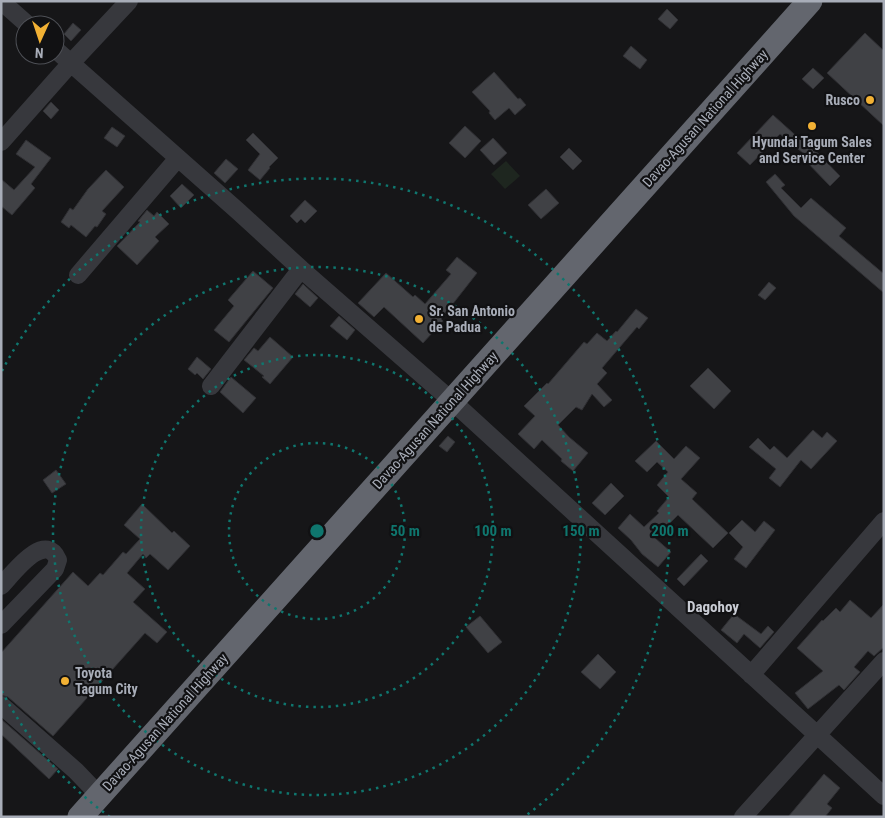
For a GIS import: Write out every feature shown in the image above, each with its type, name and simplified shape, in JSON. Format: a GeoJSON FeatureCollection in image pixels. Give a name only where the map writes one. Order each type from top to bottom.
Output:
{"type":"FeatureCollection","features":[{"type":"Feature","properties":{"kind":"highway","name":"Davao-Agusan National Highway"},"geometry":{"type":"LineString","coordinates":[[80,817],[810,1]]}},
{"type":"Feature","properties":{"kind":"street"},"geometry":{"type":"LineString","coordinates":[[1,142],[129,1]]}},
{"type":"Feature","properties":{"kind":"street"},"geometry":{"type":"LineString","coordinates":[[1,2],[16,15]]}},
{"type":"Feature","properties":{"kind":"street"},"geometry":{"type":"LineString","coordinates":[[65,58],[300,270],[452,401],[884,796]]}},
{"type":"Feature","properties":{"kind":"street"},"geometry":{"type":"LineString","coordinates":[[78,275],[178,158]]}},
{"type":"Feature","properties":{"kind":"street"},"geometry":{"type":"LineString","coordinates":[[211,386],[300,270]]}},
{"type":"Feature","properties":{"kind":"street"},"geometry":{"type":"LineString","coordinates":[[751,675],[884,521]]}},
{"type":"Feature","properties":{"kind":"street"},"geometry":{"type":"LineString","coordinates":[[1,586],[32,553],[38,550],[48,550],[58,560],[55,569],[1,625]]}},
{"type":"Feature","properties":{"kind":"street"},"geometry":{"type":"LineString","coordinates":[[742,817],[884,661]]}},
{"type":"Feature","properties":{"kind":"street"},"geometry":{"type":"LineString","coordinates":[[1,705],[76,771],[99,795]]}},
{"type":"Feature","properties":{"kind":"shaded area"},"geometry":{"type":"Polygon","coordinates":[[[506,161],[520,176],[505,189],[491,174],[506,161]]]}},
{"type":"Feature","properties":{"kind":"building"},"geometry":{"type":"Polygon","coordinates":[[[667,9],[678,20],[670,29],[658,19],[667,9]]]}},
{"type":"Feature","properties":{"kind":"building"},"geometry":{"type":"Polygon","coordinates":[[[73,23],[81,30],[71,41],[65,33],[73,23]]]}},
{"type":"Feature","properties":{"kind":"building","name":"Rusco"},"geometry":{"type":"Polygon","coordinates":[[[865,33],[884,51],[884,126],[827,73],[865,33]]]}},
{"type":"Feature","properties":{"kind":"building"},"geometry":{"type":"Polygon","coordinates":[[[631,46],[647,60],[640,69],[623,56],[631,46]]]}},
{"type":"Feature","properties":{"kind":"building"},"geometry":{"type":"Polygon","coordinates":[[[813,68],[824,78],[813,89],[802,79],[813,68]]]}},
{"type":"Feature","properties":{"kind":"building"},"geometry":{"type":"Polygon","coordinates":[[[494,72],[518,99],[520,98],[526,105],[515,115],[509,108],[495,120],[489,113],[490,111],[472,92],[494,72]]]}},
{"type":"Feature","properties":{"kind":"building"},"geometry":{"type":"Polygon","coordinates":[[[51,102],[59,110],[51,119],[43,111],[51,102]]]}},
{"type":"Feature","properties":{"kind":"building"},"geometry":{"type":"Polygon","coordinates":[[[773,115],[811,146],[840,176],[830,186],[801,156],[803,153],[780,134],[750,165],[737,153],[773,115]]]}},
{"type":"Feature","properties":{"kind":"building"},"geometry":{"type":"Polygon","coordinates":[[[465,126],[481,141],[465,158],[449,143],[465,126]]]}},
{"type":"Feature","properties":{"kind":"building"},"geometry":{"type":"Polygon","coordinates":[[[112,127],[125,136],[117,147],[104,138],[112,127]]]}},
{"type":"Feature","properties":{"kind":"building"},"geometry":{"type":"Polygon","coordinates":[[[253,133],[278,158],[260,180],[248,170],[260,154],[246,140],[253,133]]]}},
{"type":"Feature","properties":{"kind":"building"},"geometry":{"type":"Polygon","coordinates":[[[493,138],[507,153],[494,165],[480,150],[493,138]]]}},
{"type":"Feature","properties":{"kind":"building"},"geometry":{"type":"Polygon","coordinates":[[[26,140],[51,158],[31,184],[35,188],[12,215],[1,206],[1,179],[14,190],[35,167],[16,154],[26,140]]]}},
{"type":"Feature","properties":{"kind":"building"},"geometry":{"type":"Polygon","coordinates":[[[569,148],[582,161],[573,170],[560,157],[569,148]]]}},
{"type":"Feature","properties":{"kind":"building"},"geometry":{"type":"Polygon","coordinates":[[[226,159],[238,169],[225,183],[214,173],[226,159]]]}},
{"type":"Feature","properties":{"kind":"building"},"geometry":{"type":"Polygon","coordinates":[[[106,170],[124,187],[102,211],[106,214],[97,227],[95,226],[86,237],[71,225],[69,228],[61,222],[70,208],[73,210],[88,189],[106,170]]]}},
{"type":"Feature","properties":{"kind":"building"},"geometry":{"type":"Polygon","coordinates":[[[775,174],[785,185],[781,188],[801,208],[811,198],[846,228],[839,236],[884,274],[884,293],[794,216],[766,182],[775,174]]]}},
{"type":"Feature","properties":{"kind":"building"},"geometry":{"type":"Polygon","coordinates":[[[182,184],[194,195],[181,208],[170,196],[182,184]]]}},
{"type":"Feature","properties":{"kind":"building"},"geometry":{"type":"Polygon","coordinates":[[[546,189],[559,203],[541,219],[528,205],[546,189]]]}},
{"type":"Feature","properties":{"kind":"building"},"geometry":{"type":"Polygon","coordinates":[[[305,200],[317,211],[305,223],[301,219],[297,223],[290,216],[305,200]]]}},
{"type":"Feature","properties":{"kind":"building"},"geometry":{"type":"Polygon","coordinates":[[[147,210],[154,216],[157,212],[169,224],[155,237],[159,241],[137,265],[117,246],[140,222],[138,221],[147,210]]]}},
{"type":"Feature","properties":{"kind":"building"},"geometry":{"type":"Polygon","coordinates":[[[457,257],[477,273],[441,319],[443,321],[423,343],[384,307],[374,317],[358,303],[386,273],[413,297],[415,295],[425,304],[451,274],[446,270],[457,257]]]}},
{"type":"Feature","properties":{"kind":"building"},"geometry":{"type":"Polygon","coordinates":[[[253,271],[273,288],[229,342],[214,330],[234,306],[228,300],[253,271]]]}},
{"type":"Feature","properties":{"kind":"building"},"geometry":{"type":"Polygon","coordinates":[[[769,282],[776,288],[765,300],[758,295],[769,282]]]}},
{"type":"Feature","properties":{"kind":"building"},"geometry":{"type":"Polygon","coordinates":[[[303,284],[318,298],[310,307],[295,294],[303,284]]]}},
{"type":"Feature","properties":{"kind":"building"},"geometry":{"type":"Polygon","coordinates":[[[636,309],[648,318],[639,329],[637,327],[602,368],[607,373],[597,384],[612,400],[604,407],[592,394],[582,410],[576,407],[558,425],[588,453],[573,471],[542,440],[534,449],[518,434],[535,416],[524,406],[548,384],[584,342],[587,344],[597,333],[607,341],[636,309]]]}},
{"type":"Feature","properties":{"kind":"building"},"geometry":{"type":"Polygon","coordinates":[[[339,316],[355,330],[347,340],[330,326],[339,316]]]}},
{"type":"Feature","properties":{"kind":"building"},"geometry":{"type":"Polygon","coordinates":[[[270,337],[293,357],[270,384],[262,377],[264,376],[244,360],[254,348],[258,351],[270,337]]]}},
{"type":"Feature","properties":{"kind":"building"},"geometry":{"type":"Polygon","coordinates":[[[197,357],[211,369],[203,379],[197,373],[195,375],[188,369],[197,357]]]}},
{"type":"Feature","properties":{"kind":"building"},"geometry":{"type":"Polygon","coordinates":[[[708,368],[731,391],[714,409],[690,386],[708,368]]]}},
{"type":"Feature","properties":{"kind":"building"},"geometry":{"type":"Polygon","coordinates":[[[231,377],[256,398],[243,413],[220,392],[231,377]]]}},
{"type":"Feature","properties":{"kind":"building"},"geometry":{"type":"Polygon","coordinates":[[[813,430],[822,438],[827,432],[837,441],[811,469],[801,460],[780,487],[769,478],[776,469],[749,447],[758,438],[770,450],[774,446],[787,458],[813,430]]]}},
{"type":"Feature","properties":{"kind":"building"},"geometry":{"type":"Polygon","coordinates":[[[448,436],[455,442],[447,452],[439,446],[448,436]]]}},
{"type":"Feature","properties":{"kind":"building"},"geometry":{"type":"Polygon","coordinates":[[[656,441],[674,459],[686,446],[700,458],[681,479],[697,493],[692,499],[728,533],[713,548],[678,515],[655,538],[671,552],[658,567],[642,554],[618,528],[630,514],[644,527],[659,513],[657,511],[669,497],[657,485],[668,472],[657,462],[647,472],[635,461],[656,441]]]}},
{"type":"Feature","properties":{"kind":"building"},"geometry":{"type":"Polygon","coordinates":[[[56,470],[66,484],[52,493],[43,480],[56,470]]]}},
{"type":"Feature","properties":{"kind":"building"},"geometry":{"type":"Polygon","coordinates":[[[611,483],[624,496],[605,515],[592,503],[611,483]]]}},
{"type":"Feature","properties":{"kind":"building"},"geometry":{"type":"Polygon","coordinates":[[[142,504],[172,533],[174,531],[190,546],[168,570],[150,554],[146,558],[143,554],[127,573],[145,589],[133,602],[167,632],[157,643],[145,633],[53,736],[8,697],[1,695],[1,653],[73,572],[88,586],[100,573],[103,575],[123,552],[126,554],[140,539],[124,525],[142,504]]]}},
{"type":"Feature","properties":{"kind":"building"},"geometry":{"type":"Polygon","coordinates":[[[742,520],[755,532],[764,521],[775,530],[746,568],[734,559],[743,547],[729,533],[742,520]]]}},
{"type":"Feature","properties":{"kind":"building"},"geometry":{"type":"Polygon","coordinates":[[[701,554],[708,561],[684,586],[677,579],[701,554]]]}},
{"type":"Feature","properties":{"kind":"building"},"geometry":{"type":"Polygon","coordinates":[[[850,600],[871,618],[884,604],[884,647],[874,656],[868,651],[854,667],[860,672],[844,690],[839,685],[808,709],[795,693],[823,671],[797,648],[822,620],[836,608],[840,612],[850,600]]]}},
{"type":"Feature","properties":{"kind":"building"},"geometry":{"type":"Polygon","coordinates":[[[734,614],[761,634],[768,626],[774,632],[760,648],[744,634],[737,643],[721,630],[734,614]]]}},
{"type":"Feature","properties":{"kind":"building"},"geometry":{"type":"Polygon","coordinates":[[[480,616],[502,642],[488,653],[466,627],[480,616]]]}},
{"type":"Feature","properties":{"kind":"building"},"geometry":{"type":"Polygon","coordinates":[[[598,654],[616,672],[600,689],[581,672],[598,654]]]}},
{"type":"Feature","properties":{"kind":"building"},"geometry":{"type":"Polygon","coordinates":[[[1,719],[58,769],[49,779],[1,734],[1,719]]]}},
{"type":"Feature","properties":{"kind":"building"},"geometry":{"type":"Polygon","coordinates":[[[824,774],[840,788],[827,804],[832,808],[825,817],[788,817],[824,774]]]}},
{"type":"Feature","properties":{"kind":"place","name":"Rusco"},"geometry":{"type":"Point","coordinates":[870,100]}},
{"type":"Feature","properties":{"kind":"place","name":"Hyundai Tagum Sales and Service Center"},"geometry":{"type":"Point","coordinates":[812,126]}},
{"type":"Feature","properties":{"kind":"place","name":"Sr. San Antonio de Padua"},"geometry":{"type":"Point","coordinates":[419,319]}},
{"type":"Feature","properties":{"kind":"place","name":"Toyota Tagum City"},"geometry":{"type":"Point","coordinates":[65,681]}},
{"type":"Feature","properties":{"kind":"district","name":"Dagohoy"},"geometry":{"type":"Point","coordinates":[713,607]}}]}
